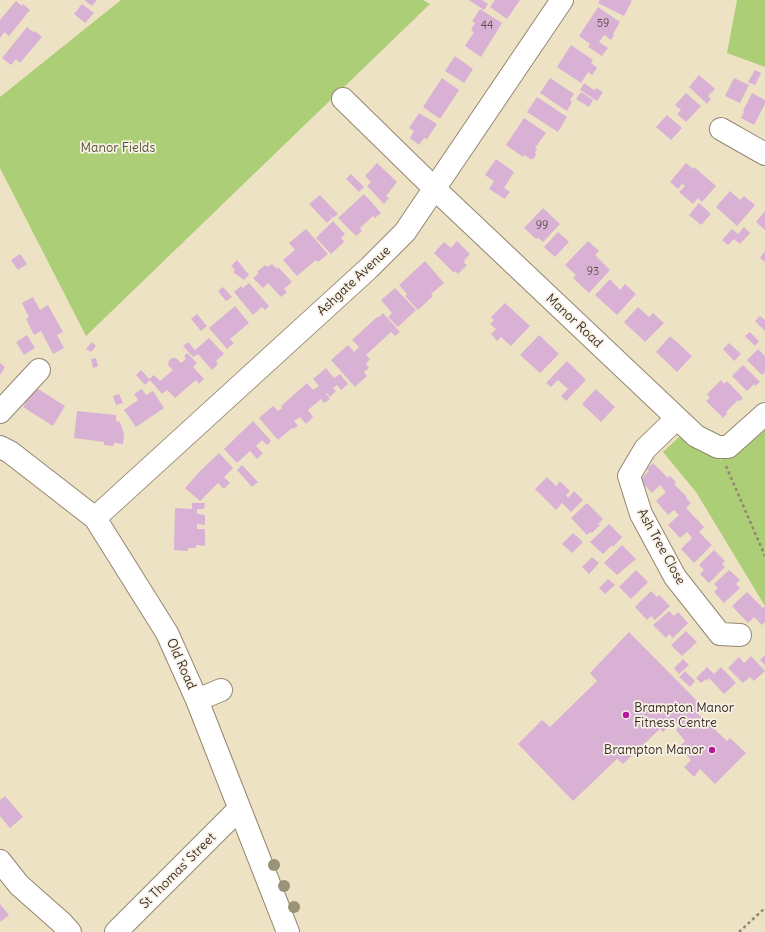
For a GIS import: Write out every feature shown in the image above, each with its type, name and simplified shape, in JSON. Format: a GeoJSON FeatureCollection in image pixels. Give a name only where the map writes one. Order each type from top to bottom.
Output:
{"type":"FeatureCollection","features":[{"type":"Feature","properties":{"kind":"street","name":"Ashgate Avenue"},"geometry":{"type":"LineString","coordinates":[[95,518],[369,268],[405,232],[562,0]]}},
{"type":"Feature","properties":{"kind":"street","name":"Manor Road"},"geometry":{"type":"LineString","coordinates":[[343,99],[435,189],[696,436],[718,447]]}},
{"type":"Feature","properties":{"kind":"street"},"geometry":{"type":"LineString","coordinates":[[721,129],[765,154]]}},
{"type":"Feature","properties":{"kind":"street"},"geometry":{"type":"LineString","coordinates":[[0,412],[39,370]]}},
{"type":"Feature","properties":{"kind":"street"},"geometry":{"type":"LineString","coordinates":[[718,447],[728,448],[765,414]]}},
{"type":"Feature","properties":{"kind":"street","name":"Ash Tree Close"},"geometry":{"type":"LineString","coordinates":[[677,418],[646,449],[629,476],[641,514],[675,577],[724,639]]}},
{"type":"Feature","properties":{"kind":"street","name":"Old Road"},"geometry":{"type":"LineString","coordinates":[[0,447],[10,452],[95,518],[167,633],[197,700],[288,932]]}},
{"type":"Feature","properties":{"kind":"street"},"geometry":{"type":"LineString","coordinates":[[197,700],[221,690]]}},
{"type":"Feature","properties":{"kind":"street","name":"St Thomas' Street"},"geometry":{"type":"LineString","coordinates":[[116,932],[240,809]]}},
{"type":"Feature","properties":{"kind":"street"},"geometry":{"type":"LineString","coordinates":[[0,861],[19,885],[70,932]]}},
{"type":"Feature","properties":{"kind":"path"},"geometry":{"type":"LineString","coordinates":[[718,447],[765,556]]}},
{"type":"Feature","properties":{"kind":"path"},"geometry":{"type":"LineString","coordinates":[[739,932],[765,908]]}},
{"type":"Feature","properties":{"kind":"green space","name":"Manor Fields"},"geometry":{"type":"Polygon","coordinates":[[[121,0],[423,0],[430,4],[86,336],[0,168],[0,97],[121,0]]]}},
{"type":"Feature","properties":{"kind":"green space"},"geometry":{"type":"Polygon","coordinates":[[[737,0],[765,0],[765,67],[727,53],[737,0]]]}},
{"type":"Feature","properties":{"kind":"green space"},"geometry":{"type":"Polygon","coordinates":[[[765,430],[765,606],[696,492],[663,452],[679,437],[721,460],[765,430]]]}},
{"type":"Feature","properties":{"kind":"building"},"geometry":{"type":"Polygon","coordinates":[[[84,0],[97,0],[92,6],[84,0]]]}},
{"type":"Feature","properties":{"kind":"building"},"geometry":{"type":"Polygon","coordinates":[[[469,0],[482,0],[488,4],[484,10],[469,0]]]}},
{"type":"Feature","properties":{"kind":"building"},"geometry":{"type":"Polygon","coordinates":[[[495,0],[520,0],[507,19],[490,7],[495,0]]]}},
{"type":"Feature","properties":{"kind":"building"},"geometry":{"type":"Polygon","coordinates":[[[600,0],[632,1],[624,16],[598,3],[600,0]]]}},
{"type":"Feature","properties":{"kind":"building"},"geometry":{"type":"Polygon","coordinates":[[[16,1],[22,6],[23,4],[30,10],[9,36],[4,32],[0,38],[0,20],[16,1]]]}},
{"type":"Feature","properties":{"kind":"building"},"geometry":{"type":"Polygon","coordinates":[[[82,4],[94,13],[85,23],[74,14],[82,4]]]}},
{"type":"Feature","properties":{"kind":"building"},"geometry":{"type":"Polygon","coordinates":[[[598,7],[620,22],[611,40],[604,35],[599,42],[608,48],[602,56],[588,47],[590,44],[579,36],[598,7]]]}},
{"type":"Feature","properties":{"kind":"building"},"geometry":{"type":"Polygon","coordinates":[[[480,9],[502,23],[481,57],[465,46],[474,32],[471,30],[475,23],[472,21],[480,9]]]}},
{"type":"Feature","properties":{"kind":"building"},"geometry":{"type":"Polygon","coordinates":[[[27,27],[42,37],[20,63],[16,59],[11,65],[2,58],[27,27]]]}},
{"type":"Feature","properties":{"kind":"building"},"geometry":{"type":"Polygon","coordinates":[[[571,45],[593,60],[591,63],[597,68],[592,75],[588,72],[581,83],[557,67],[571,45]]]}},
{"type":"Feature","properties":{"kind":"building"},"geometry":{"type":"Polygon","coordinates":[[[455,56],[473,69],[464,83],[445,71],[455,56]]]}},
{"type":"Feature","properties":{"kind":"building"},"geometry":{"type":"Polygon","coordinates":[[[755,70],[761,73],[755,85],[748,82],[755,70]]]}},
{"type":"Feature","properties":{"kind":"building"},"geometry":{"type":"Polygon","coordinates":[[[699,75],[715,89],[708,96],[711,99],[707,104],[689,87],[699,75]]]}},
{"type":"Feature","properties":{"kind":"building"},"geometry":{"type":"Polygon","coordinates":[[[442,78],[459,90],[440,119],[423,107],[442,78]]]}},
{"type":"Feature","properties":{"kind":"building"},"geometry":{"type":"Polygon","coordinates":[[[550,78],[574,94],[570,100],[572,102],[567,111],[540,93],[550,78]]]}},
{"type":"Feature","properties":{"kind":"building"},"geometry":{"type":"Polygon","coordinates":[[[734,78],[749,85],[740,103],[725,96],[734,78]]]}},
{"type":"Feature","properties":{"kind":"building"},"geometry":{"type":"Polygon","coordinates":[[[584,83],[594,90],[596,88],[603,92],[597,101],[580,90],[584,83]]]}},
{"type":"Feature","properties":{"kind":"building"},"geometry":{"type":"Polygon","coordinates":[[[581,92],[593,100],[589,107],[576,99],[581,92]]]}},
{"type":"Feature","properties":{"kind":"building"},"geometry":{"type":"Polygon","coordinates":[[[686,93],[701,106],[686,122],[677,114],[681,110],[675,105],[686,93]]]}},
{"type":"Feature","properties":{"kind":"building"},"geometry":{"type":"Polygon","coordinates":[[[752,93],[765,100],[765,104],[754,125],[741,118],[752,93]]]}},
{"type":"Feature","properties":{"kind":"building"},"geometry":{"type":"Polygon","coordinates":[[[537,97],[567,117],[558,132],[527,112],[537,97]]]}},
{"type":"Feature","properties":{"kind":"building"},"geometry":{"type":"Polygon","coordinates":[[[419,113],[437,124],[427,139],[424,138],[419,145],[410,138],[414,131],[409,128],[419,113]]]}},
{"type":"Feature","properties":{"kind":"building"},"geometry":{"type":"Polygon","coordinates":[[[667,115],[682,128],[671,140],[656,127],[667,115]]]}},
{"type":"Feature","properties":{"kind":"building"},"geometry":{"type":"Polygon","coordinates":[[[524,118],[546,133],[535,148],[537,149],[535,152],[536,155],[533,159],[530,159],[524,155],[523,157],[506,145],[524,118]]]}},
{"type":"Feature","properties":{"kind":"building"},"geometry":{"type":"Polygon","coordinates":[[[496,159],[514,172],[504,188],[510,192],[505,199],[489,189],[494,181],[485,175],[496,159]]]}},
{"type":"Feature","properties":{"kind":"building"},"geometry":{"type":"Polygon","coordinates":[[[377,163],[397,182],[386,196],[389,198],[384,204],[367,186],[371,182],[365,176],[377,163]]]}},
{"type":"Feature","properties":{"kind":"building"},"geometry":{"type":"Polygon","coordinates":[[[686,163],[693,169],[694,167],[716,186],[702,202],[698,198],[693,204],[679,192],[685,186],[682,184],[678,189],[670,182],[686,163]]]}},
{"type":"Feature","properties":{"kind":"building"},"geometry":{"type":"Polygon","coordinates":[[[351,174],[364,187],[359,192],[346,179],[351,174]]]}},
{"type":"Feature","properties":{"kind":"building"},"geometry":{"type":"Polygon","coordinates":[[[730,191],[740,200],[744,196],[755,205],[737,226],[716,207],[730,191]]]}},
{"type":"Feature","properties":{"kind":"building"},"geometry":{"type":"Polygon","coordinates":[[[364,194],[381,213],[375,218],[373,216],[360,228],[362,231],[356,236],[338,218],[364,194]]]}},
{"type":"Feature","properties":{"kind":"building"},"geometry":{"type":"Polygon","coordinates":[[[320,195],[338,214],[333,218],[327,212],[332,218],[327,223],[309,204],[320,195]]]}},
{"type":"Feature","properties":{"kind":"building"},"geometry":{"type":"Polygon","coordinates":[[[699,203],[711,214],[701,225],[689,215],[699,203]]]}},
{"type":"Feature","properties":{"kind":"building"},"geometry":{"type":"Polygon","coordinates":[[[543,208],[560,224],[543,242],[538,238],[536,239],[524,228],[543,208]]]}},
{"type":"Feature","properties":{"kind":"building"},"geometry":{"type":"Polygon","coordinates":[[[765,211],[765,230],[756,222],[765,211]]]}},
{"type":"Feature","properties":{"kind":"building"},"geometry":{"type":"Polygon","coordinates":[[[333,221],[345,234],[341,238],[344,242],[331,254],[316,238],[333,221]]]}},
{"type":"Feature","properties":{"kind":"building"},"geometry":{"type":"Polygon","coordinates":[[[744,227],[750,233],[740,244],[734,239],[728,245],[722,240],[732,229],[738,234],[744,227]]]}},
{"type":"Feature","properties":{"kind":"building"},"geometry":{"type":"Polygon","coordinates":[[[306,229],[328,254],[318,262],[316,260],[297,276],[283,260],[295,250],[289,243],[306,229]]]}},
{"type":"Feature","properties":{"kind":"building"},"geometry":{"type":"Polygon","coordinates":[[[558,232],[569,242],[555,257],[544,247],[558,232]]]}},
{"type":"Feature","properties":{"kind":"building"},"geometry":{"type":"Polygon","coordinates":[[[457,241],[470,254],[464,260],[464,263],[467,265],[458,274],[455,271],[454,273],[434,253],[444,242],[451,248],[457,241]]]}},
{"type":"Feature","properties":{"kind":"building"},"geometry":{"type":"Polygon","coordinates":[[[588,241],[599,251],[595,255],[610,270],[589,293],[573,278],[576,275],[565,265],[588,241]]]}},
{"type":"Feature","properties":{"kind":"building"},"geometry":{"type":"Polygon","coordinates":[[[765,251],[765,262],[760,258],[765,251]]]}},
{"type":"Feature","properties":{"kind":"building"},"geometry":{"type":"Polygon","coordinates":[[[20,254],[27,264],[18,270],[11,260],[20,254]]]}},
{"type":"Feature","properties":{"kind":"building"},"geometry":{"type":"Polygon","coordinates":[[[237,260],[249,275],[244,280],[233,272],[235,270],[231,266],[237,260]]]}},
{"type":"Feature","properties":{"kind":"building"},"geometry":{"type":"Polygon","coordinates":[[[425,261],[444,283],[431,294],[433,296],[418,310],[405,296],[407,294],[399,285],[425,261]]]}},
{"type":"Feature","properties":{"kind":"building"},"geometry":{"type":"Polygon","coordinates":[[[272,264],[277,269],[278,267],[292,282],[284,289],[287,292],[281,297],[268,283],[263,288],[253,278],[265,265],[268,267],[272,264]]]}},
{"type":"Feature","properties":{"kind":"building"},"geometry":{"type":"Polygon","coordinates":[[[610,279],[620,290],[625,284],[636,294],[617,315],[595,295],[610,279]]]}},
{"type":"Feature","properties":{"kind":"building"},"geometry":{"type":"Polygon","coordinates":[[[249,283],[269,306],[265,310],[262,307],[253,315],[234,292],[241,286],[243,288],[249,283]]]}},
{"type":"Feature","properties":{"kind":"building"},"geometry":{"type":"Polygon","coordinates":[[[223,287],[232,297],[226,301],[218,291],[223,287]]]}},
{"type":"Feature","properties":{"kind":"building"},"geometry":{"type":"Polygon","coordinates":[[[395,288],[416,310],[398,327],[388,317],[392,313],[381,300],[395,288]]]}},
{"type":"Feature","properties":{"kind":"building"},"geometry":{"type":"Polygon","coordinates":[[[33,297],[40,310],[48,305],[63,332],[57,335],[64,348],[53,354],[41,331],[34,335],[26,319],[29,317],[22,303],[33,297]]]}},
{"type":"Feature","properties":{"kind":"building"},"geometry":{"type":"Polygon","coordinates":[[[505,303],[530,326],[511,346],[501,337],[497,341],[491,334],[496,329],[490,324],[494,320],[491,317],[505,303]]]}},
{"type":"Feature","properties":{"kind":"building"},"geometry":{"type":"Polygon","coordinates":[[[235,306],[249,323],[230,339],[234,343],[227,349],[209,328],[235,306]]]}},
{"type":"Feature","properties":{"kind":"building"},"geometry":{"type":"Polygon","coordinates":[[[638,307],[649,317],[653,313],[664,323],[645,342],[624,322],[638,307]]]}},
{"type":"Feature","properties":{"kind":"building"},"geometry":{"type":"Polygon","coordinates":[[[383,313],[400,332],[395,336],[391,332],[366,355],[370,359],[366,364],[369,368],[364,372],[367,376],[355,387],[331,360],[348,345],[354,352],[359,347],[352,340],[383,313]]]}},
{"type":"Feature","properties":{"kind":"building"},"geometry":{"type":"Polygon","coordinates":[[[197,314],[207,326],[201,331],[191,319],[197,314]]]}},
{"type":"Feature","properties":{"kind":"building"},"geometry":{"type":"Polygon","coordinates":[[[760,316],[765,320],[765,331],[755,321],[760,316]]]}},
{"type":"Feature","properties":{"kind":"building"},"geometry":{"type":"Polygon","coordinates":[[[750,332],[759,341],[755,346],[745,336],[750,332]]]}},
{"type":"Feature","properties":{"kind":"building"},"geometry":{"type":"Polygon","coordinates":[[[27,335],[35,348],[24,355],[16,342],[27,335]]]}},
{"type":"Feature","properties":{"kind":"building"},"geometry":{"type":"Polygon","coordinates":[[[539,335],[559,354],[540,373],[520,355],[539,335]]]}},
{"type":"Feature","properties":{"kind":"building"},"geometry":{"type":"Polygon","coordinates":[[[670,336],[692,356],[677,372],[656,352],[670,336]]]}},
{"type":"Feature","properties":{"kind":"building"},"geometry":{"type":"Polygon","coordinates":[[[209,338],[224,354],[216,361],[218,364],[212,370],[198,354],[193,357],[183,346],[188,342],[195,350],[209,338]]]}},
{"type":"Feature","properties":{"kind":"building"},"geometry":{"type":"Polygon","coordinates":[[[92,342],[96,346],[91,352],[86,349],[92,342]]]}},
{"type":"Feature","properties":{"kind":"building"},"geometry":{"type":"Polygon","coordinates":[[[729,343],[741,354],[734,361],[723,349],[729,343]]]}},
{"type":"Feature","properties":{"kind":"building"},"geometry":{"type":"Polygon","coordinates":[[[758,349],[765,356],[765,372],[762,375],[747,360],[758,349]]]}},
{"type":"Feature","properties":{"kind":"building"},"geometry":{"type":"Polygon","coordinates":[[[187,353],[197,363],[193,367],[204,379],[199,384],[196,380],[175,398],[167,390],[162,394],[149,379],[154,375],[160,381],[173,370],[168,365],[169,360],[176,358],[181,363],[186,359],[184,356],[187,353]]]}},
{"type":"Feature","properties":{"kind":"building"},"geometry":{"type":"Polygon","coordinates":[[[96,358],[98,366],[93,368],[91,359],[96,358]]]}},
{"type":"Feature","properties":{"kind":"building"},"geometry":{"type":"Polygon","coordinates":[[[567,361],[586,380],[566,401],[561,396],[568,389],[558,380],[551,387],[546,383],[567,361]]]}},
{"type":"Feature","properties":{"kind":"building"},"geometry":{"type":"Polygon","coordinates":[[[0,363],[5,367],[0,375],[0,363]]]}},
{"type":"Feature","properties":{"kind":"building"},"geometry":{"type":"Polygon","coordinates":[[[743,365],[760,382],[755,386],[754,384],[747,391],[732,376],[743,365]]]}},
{"type":"Feature","properties":{"kind":"building"},"geometry":{"type":"Polygon","coordinates":[[[326,368],[334,378],[340,374],[348,384],[341,390],[337,385],[333,388],[336,391],[330,397],[327,393],[326,394],[330,399],[324,403],[321,399],[308,410],[313,417],[306,424],[300,417],[294,421],[298,426],[293,429],[292,428],[278,440],[259,418],[273,406],[278,411],[282,408],[281,406],[307,383],[313,390],[319,386],[313,379],[326,368]]]}},
{"type":"Feature","properties":{"kind":"building"},"geometry":{"type":"Polygon","coordinates":[[[141,370],[150,380],[145,385],[136,375],[141,370]]]}},
{"type":"Feature","properties":{"kind":"building"},"geometry":{"type":"Polygon","coordinates":[[[721,380],[724,384],[727,381],[743,398],[740,401],[738,400],[726,412],[727,414],[723,418],[706,401],[710,398],[707,394],[721,380]]]}},
{"type":"Feature","properties":{"kind":"building"},"geometry":{"type":"Polygon","coordinates":[[[35,387],[65,406],[53,426],[23,407],[35,387]]]}},
{"type":"Feature","properties":{"kind":"building"},"geometry":{"type":"Polygon","coordinates":[[[142,389],[146,395],[153,391],[164,408],[136,427],[124,410],[138,400],[134,394],[142,389]]]}},
{"type":"Feature","properties":{"kind":"building"},"geometry":{"type":"Polygon","coordinates":[[[596,389],[615,407],[601,422],[582,404],[596,389]]]}},
{"type":"Feature","properties":{"kind":"building"},"geometry":{"type":"Polygon","coordinates":[[[119,394],[123,403],[116,405],[113,396],[119,394]]]}},
{"type":"Feature","properties":{"kind":"building"},"geometry":{"type":"Polygon","coordinates":[[[77,411],[116,415],[116,421],[120,422],[124,434],[123,444],[114,443],[114,446],[104,445],[104,442],[74,438],[77,411]]]}},
{"type":"Feature","properties":{"kind":"building"},"geometry":{"type":"Polygon","coordinates":[[[253,421],[271,441],[267,445],[262,440],[256,446],[263,453],[257,459],[250,451],[237,463],[224,449],[253,421]]]}},
{"type":"Feature","properties":{"kind":"building"},"geometry":{"type":"Polygon","coordinates":[[[219,453],[233,468],[224,477],[230,483],[224,489],[218,483],[200,501],[185,488],[219,453]]]}},
{"type":"Feature","properties":{"kind":"building"},"geometry":{"type":"Polygon","coordinates":[[[653,463],[668,478],[670,476],[676,482],[674,484],[687,497],[686,498],[691,503],[686,508],[704,527],[699,532],[712,545],[694,563],[681,549],[692,538],[687,532],[680,538],[668,525],[679,515],[674,510],[668,515],[656,501],[666,492],[660,485],[652,493],[640,480],[649,471],[647,469],[653,463]]]}},
{"type":"Feature","properties":{"kind":"building"},"geometry":{"type":"Polygon","coordinates":[[[242,465],[258,482],[252,487],[237,470],[242,465]]]}},
{"type":"Feature","properties":{"kind":"building"},"geometry":{"type":"Polygon","coordinates":[[[547,477],[556,486],[560,481],[570,491],[566,495],[568,498],[574,491],[583,500],[571,512],[562,503],[556,510],[535,489],[547,477]]]}},
{"type":"Feature","properties":{"kind":"building"},"geometry":{"type":"Polygon","coordinates":[[[192,503],[205,503],[204,509],[197,509],[197,514],[205,515],[205,525],[197,524],[197,529],[205,529],[205,546],[196,545],[196,548],[188,548],[188,551],[174,550],[175,508],[192,509],[192,503]]]}},
{"type":"Feature","properties":{"kind":"building"},"geometry":{"type":"Polygon","coordinates":[[[587,503],[603,519],[598,524],[600,525],[592,533],[590,532],[587,535],[571,518],[587,503]]]}},
{"type":"Feature","properties":{"kind":"building"},"geometry":{"type":"Polygon","coordinates":[[[609,524],[622,537],[613,547],[612,545],[603,554],[590,542],[609,524]]]}},
{"type":"Feature","properties":{"kind":"building"},"geometry":{"type":"Polygon","coordinates":[[[573,533],[583,542],[572,553],[562,544],[573,533]]]}},
{"type":"Feature","properties":{"kind":"building"},"geometry":{"type":"Polygon","coordinates":[[[622,545],[636,559],[617,575],[604,563],[622,545]]]}},
{"type":"Feature","properties":{"kind":"building"},"geometry":{"type":"Polygon","coordinates":[[[714,550],[725,561],[722,564],[725,567],[709,583],[700,574],[704,570],[699,565],[714,550]]]}},
{"type":"Feature","properties":{"kind":"building"},"geometry":{"type":"Polygon","coordinates":[[[592,557],[599,563],[589,574],[582,567],[592,557]]]}},
{"type":"Feature","properties":{"kind":"building"},"geometry":{"type":"Polygon","coordinates":[[[636,570],[648,582],[631,599],[619,587],[636,570]]]}},
{"type":"Feature","properties":{"kind":"building"},"geometry":{"type":"Polygon","coordinates":[[[729,570],[740,580],[736,584],[740,588],[724,603],[714,592],[718,588],[714,584],[729,570]]]}},
{"type":"Feature","properties":{"kind":"building"},"geometry":{"type":"Polygon","coordinates":[[[608,579],[615,585],[605,594],[599,588],[608,579]]]}},
{"type":"Feature","properties":{"kind":"building"},"geometry":{"type":"Polygon","coordinates":[[[651,591],[657,597],[659,595],[670,606],[655,620],[651,616],[647,620],[635,607],[651,591]]]}},
{"type":"Feature","properties":{"kind":"building"},"geometry":{"type":"Polygon","coordinates":[[[747,592],[763,608],[765,606],[765,622],[762,625],[754,617],[748,623],[732,606],[747,592]]]}},
{"type":"Feature","properties":{"kind":"building"},"geometry":{"type":"Polygon","coordinates":[[[669,611],[674,616],[678,612],[688,623],[673,638],[669,634],[666,638],[653,625],[669,611]]]}},
{"type":"Feature","properties":{"kind":"building"},"geometry":{"type":"Polygon","coordinates":[[[686,631],[697,642],[682,656],[671,645],[686,631]]]}},
{"type":"Feature","properties":{"kind":"building","name":"Brampton Manor Fitness Centre"},"geometry":{"type":"Polygon","coordinates":[[[629,632],[701,705],[695,711],[727,741],[730,738],[746,753],[715,784],[700,769],[694,777],[684,767],[691,760],[679,747],[685,741],[676,730],[679,726],[674,721],[663,732],[660,729],[623,764],[617,759],[573,801],[518,744],[542,720],[550,727],[597,681],[590,673],[629,632]]]}},
{"type":"Feature","properties":{"kind":"building"},"geometry":{"type":"Polygon","coordinates":[[[765,655],[765,665],[760,660],[765,655]]]}},
{"type":"Feature","properties":{"kind":"building"},"geometry":{"type":"Polygon","coordinates":[[[751,656],[765,671],[754,681],[750,677],[743,683],[728,668],[739,657],[744,663],[751,656]]]}},
{"type":"Feature","properties":{"kind":"building"},"geometry":{"type":"Polygon","coordinates":[[[683,659],[689,665],[679,674],[674,668],[683,659]]]}},
{"type":"Feature","properties":{"kind":"building"},"geometry":{"type":"Polygon","coordinates":[[[707,667],[714,674],[721,667],[736,683],[724,694],[709,678],[707,681],[706,679],[701,683],[696,678],[707,667]]]}},
{"type":"Feature","properties":{"kind":"building"},"geometry":{"type":"Polygon","coordinates":[[[685,671],[695,681],[690,687],[679,677],[685,671]]]}},
{"type":"Feature","properties":{"kind":"building"},"geometry":{"type":"Polygon","coordinates":[[[5,796],[23,817],[10,828],[0,816],[0,800],[5,796]]]}},
{"type":"Feature","properties":{"kind":"building"},"geometry":{"type":"Polygon","coordinates":[[[0,904],[9,915],[0,922],[0,904]]]}},
{"type":"Feature","properties":{"kind":"place","name":"Brampton Manor Fitness Centre"},"geometry":{"type":"Point","coordinates":[626,715]}},
{"type":"Feature","properties":{"kind":"place","name":"Brampton Manor"},"geometry":{"type":"Point","coordinates":[712,750]}}]}
